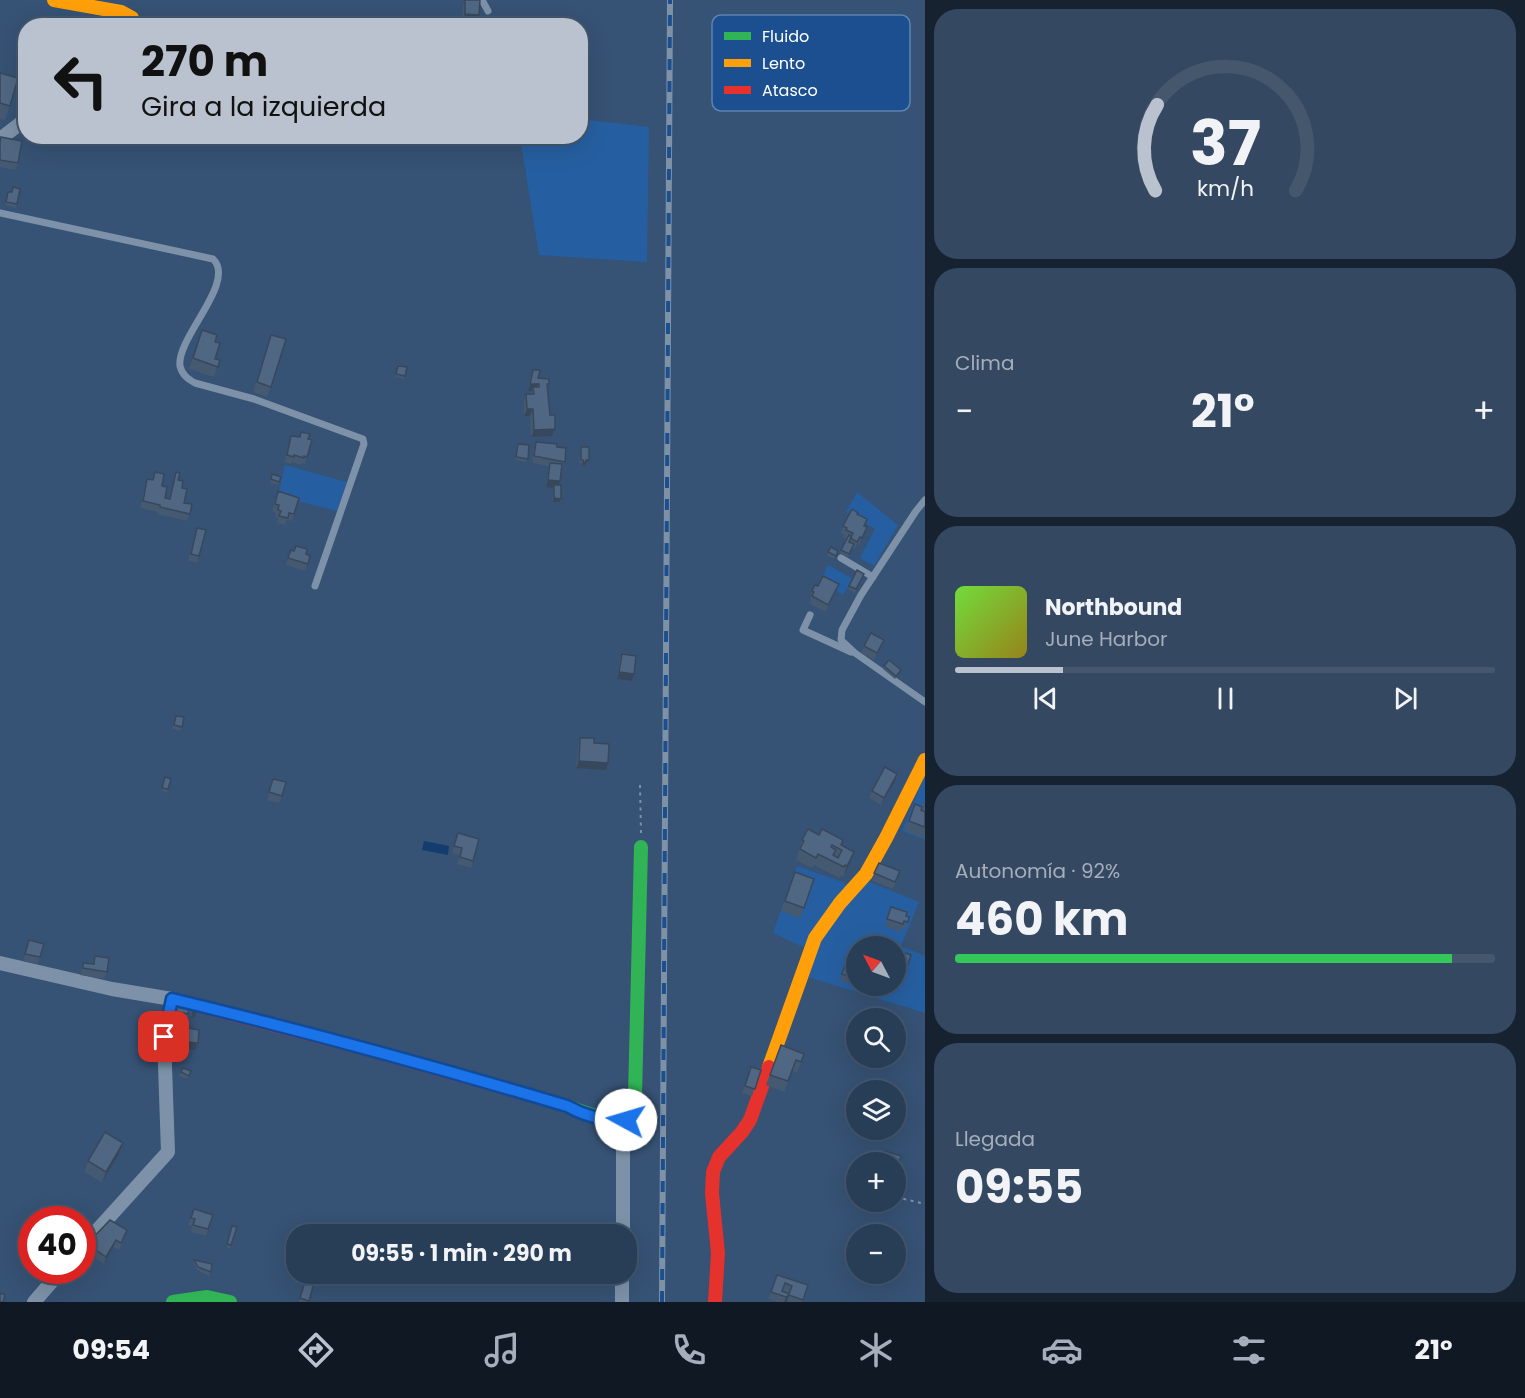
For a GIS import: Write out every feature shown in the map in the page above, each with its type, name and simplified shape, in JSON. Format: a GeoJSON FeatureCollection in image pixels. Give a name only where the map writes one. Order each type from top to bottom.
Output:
{"type":"FeatureCollection","features":[{"type":"Feature","properties":{"kind":"street"},"geometry":{"type":"LineString","coordinates":[[54,0],[121,12],[132,18]]}},
{"type":"Feature","properties":{"kind":"street"},"geometry":{"type":"LineString","coordinates":[[0,139],[18,125]]}},
{"type":"Feature","properties":{"kind":"street"},"geometry":{"type":"LineString","coordinates":[[715,1302],[719,1248],[712,1189],[715,1165],[724,1149],[750,1120],[815,938],[840,903],[866,874],[925,760]]}},
{"type":"Feature","properties":{"kind":"street"},"geometry":{"type":"LineString","coordinates":[[622,1224],[623,1136],[626,1120],[635,1097],[636,1078],[641,848]]}},
{"type":"Feature","properties":{"kind":"street"},"geometry":{"type":"LineString","coordinates":[[0,963],[259,1019],[460,1074],[567,1106],[578,1113],[610,1120],[626,1120]]}},
{"type":"Feature","properties":{"kind":"street"},"geometry":{"type":"LineString","coordinates":[[96,1232],[168,1152],[164,1037],[172,999]]}},
{"type":"Feature","properties":{"kind":"street"},"geometry":{"type":"LineString","coordinates":[[34,1302],[50,1284]]}},
{"type":"Feature","properties":{"kind":"street"},"geometry":{"type":"LineString","coordinates":[[622,1284],[622,1302]]}},
{"type":"Feature","properties":{"kind":"street"},"geometry":{"type":"LineString","coordinates":[[173,1302],[207,1297],[230,1302]]}},
{"type":"Feature","properties":{"kind":"lane"},"geometry":{"type":"LineString","coordinates":[[482,0],[488,11]]}},
{"type":"Feature","properties":{"kind":"lane"},"geometry":{"type":"LineString","coordinates":[[0,213],[213,259],[218,264],[219,272],[208,304],[181,357],[180,366],[187,379],[254,399],[363,439],[364,444],[315,586]]}},
{"type":"Feature","properties":{"kind":"lane"},"geometry":{"type":"LineString","coordinates":[[925,500],[873,577],[842,630],[841,640],[855,653],[925,702]]}},
{"type":"Feature","properties":{"kind":"lane"},"geometry":{"type":"LineString","coordinates":[[842,558],[873,577]]}},
{"type":"Feature","properties":{"kind":"lane"},"geometry":{"type":"LineString","coordinates":[[810,615],[803,630],[855,653]]}},
{"type":"Feature","properties":{"kind":"path"},"geometry":{"type":"LineString","coordinates":[[640,785],[641,848]]}},
{"type":"Feature","properties":{"kind":"path"},"geometry":{"type":"LineString","coordinates":[[906,1199],[925,1204]]}},
{"type":"Feature","properties":{"kind":"shaded area"},"geometry":{"type":"Polygon","coordinates":[[[588,120],[649,127],[647,262],[539,255],[521,144],[588,144],[588,120]]]}},
{"type":"Feature","properties":{"kind":"shaded area"},"geometry":{"type":"Polygon","coordinates":[[[285,465],[347,482],[337,511],[278,496],[285,465]]]}},
{"type":"Feature","properties":{"kind":"shaded area"},"geometry":{"type":"Polygon","coordinates":[[[857,492],[898,525],[874,566],[860,558],[875,529],[846,512],[857,492]]]}},
{"type":"Feature","properties":{"kind":"shaded area"},"geometry":{"type":"Polygon","coordinates":[[[828,565],[853,579],[843,595],[820,581],[828,565]]]}},
{"type":"Feature","properties":{"kind":"shaded area"},"geometry":{"type":"Polygon","coordinates":[[[925,775],[925,840],[902,831],[925,775]]]}},
{"type":"Feature","properties":{"kind":"shaded area"},"geometry":{"type":"Polygon","coordinates":[[[424,841],[449,846],[448,855],[422,850],[424,841]]]}},
{"type":"Feature","properties":{"kind":"shaded area"},"geometry":{"type":"Polygon","coordinates":[[[797,866],[851,885],[855,876],[919,902],[905,936],[846,936],[846,989],[808,977],[816,953],[773,933],[797,866]]]}},
{"type":"Feature","properties":{"kind":"shaded area"},"geometry":{"type":"Polygon","coordinates":[[[906,948],[925,956],[925,1013],[870,996],[906,996],[906,948]]]}},
{"type":"Feature","properties":{"kind":"building"},"geometry":{"type":"Polygon","coordinates":[[[465,0],[480,0],[479,15],[465,14],[465,0]]]}},
{"type":"Feature","properties":{"kind":"building"},"geometry":{"type":"Polygon","coordinates":[[[0,73],[18,78],[10,106],[0,103],[0,73]]]}},
{"type":"Feature","properties":{"kind":"building"},"geometry":{"type":"Polygon","coordinates":[[[1,137],[18,140],[18,144],[21,144],[18,163],[0,160],[1,137]]]}},
{"type":"Feature","properties":{"kind":"building"},"geometry":{"type":"Polygon","coordinates":[[[13,187],[20,189],[17,204],[6,202],[8,192],[12,192],[13,187]]]}},
{"type":"Feature","properties":{"kind":"building"},"geometry":{"type":"Polygon","coordinates":[[[202,330],[217,335],[215,342],[220,343],[215,359],[220,360],[218,367],[193,358],[202,330]]]}},
{"type":"Feature","properties":{"kind":"building"},"geometry":{"type":"Polygon","coordinates":[[[271,335],[286,339],[271,387],[257,382],[271,335]]]}},
{"type":"Feature","properties":{"kind":"building"},"geometry":{"type":"Polygon","coordinates":[[[398,366],[407,367],[405,376],[396,374],[398,366]]]}},
{"type":"Feature","properties":{"kind":"building"},"geometry":{"type":"Polygon","coordinates":[[[533,370],[540,370],[538,378],[549,379],[549,384],[547,384],[550,415],[555,415],[555,429],[534,430],[533,409],[527,409],[526,394],[534,394],[533,387],[539,387],[539,384],[530,384],[533,370]]]}},
{"type":"Feature","properties":{"kind":"building"},"geometry":{"type":"Polygon","coordinates":[[[301,432],[310,434],[308,439],[312,440],[307,457],[287,455],[291,436],[300,437],[301,432]]]}},
{"type":"Feature","properties":{"kind":"building"},"geometry":{"type":"Polygon","coordinates":[[[536,442],[557,444],[557,447],[566,448],[565,462],[534,456],[536,442]]]}},
{"type":"Feature","properties":{"kind":"building"},"geometry":{"type":"Polygon","coordinates":[[[518,444],[529,445],[528,459],[516,457],[518,444]]]}},
{"type":"Feature","properties":{"kind":"building"},"geometry":{"type":"Polygon","coordinates":[[[581,447],[589,447],[589,460],[586,462],[581,460],[581,447]]]}},
{"type":"Feature","properties":{"kind":"building"},"geometry":{"type":"Polygon","coordinates":[[[550,463],[562,464],[560,481],[548,480],[550,463]]]}},
{"type":"Feature","properties":{"kind":"building"},"geometry":{"type":"Polygon","coordinates":[[[155,472],[164,474],[162,486],[167,487],[165,498],[170,499],[176,472],[180,473],[178,480],[183,481],[182,488],[187,489],[184,503],[192,504],[190,514],[143,501],[147,479],[153,480],[155,472]]]}},
{"type":"Feature","properties":{"kind":"building"},"geometry":{"type":"Polygon","coordinates":[[[272,474],[281,477],[279,482],[271,479],[272,474]]]}},
{"type":"Feature","properties":{"kind":"building"},"geometry":{"type":"Polygon","coordinates":[[[554,485],[561,485],[561,499],[554,498],[554,485]]]}},
{"type":"Feature","properties":{"kind":"building"},"geometry":{"type":"Polygon","coordinates":[[[278,491],[299,498],[294,514],[289,513],[288,518],[279,516],[281,511],[278,510],[279,505],[275,504],[278,491]]]}},
{"type":"Feature","properties":{"kind":"building"},"geometry":{"type":"Polygon","coordinates":[[[852,509],[867,519],[864,526],[867,527],[862,538],[860,537],[857,542],[851,538],[853,533],[843,526],[852,509]]]}},
{"type":"Feature","properties":{"kind":"building"},"geometry":{"type":"Polygon","coordinates":[[[197,528],[206,530],[199,556],[191,554],[197,528]]]}},
{"type":"Feature","properties":{"kind":"building"},"geometry":{"type":"Polygon","coordinates":[[[849,535],[851,537],[849,542],[854,544],[849,554],[841,550],[849,535]]]}},
{"type":"Feature","properties":{"kind":"building"},"geometry":{"type":"Polygon","coordinates":[[[296,546],[307,549],[306,554],[310,556],[308,564],[288,558],[291,550],[294,551],[296,546]]]}},
{"type":"Feature","properties":{"kind":"building"},"geometry":{"type":"Polygon","coordinates":[[[831,547],[838,551],[836,556],[828,552],[831,547]]]}},
{"type":"Feature","properties":{"kind":"building"},"geometry":{"type":"Polygon","coordinates":[[[857,570],[864,574],[856,589],[849,586],[857,570]]]}},
{"type":"Feature","properties":{"kind":"building"},"geometry":{"type":"Polygon","coordinates":[[[823,576],[839,584],[828,605],[812,596],[815,585],[818,586],[823,576]]]}},
{"type":"Feature","properties":{"kind":"building"},"geometry":{"type":"Polygon","coordinates":[[[871,633],[884,640],[877,653],[864,646],[871,633]]]}},
{"type":"Feature","properties":{"kind":"building"},"geometry":{"type":"Polygon","coordinates":[[[622,654],[636,656],[634,674],[619,672],[622,654]]]}},
{"type":"Feature","properties":{"kind":"building"},"geometry":{"type":"Polygon","coordinates":[[[889,660],[901,670],[896,676],[884,666],[889,660]]]}},
{"type":"Feature","properties":{"kind":"building"},"geometry":{"type":"Polygon","coordinates":[[[176,716],[184,717],[182,727],[174,725],[176,716]]]}},
{"type":"Feature","properties":{"kind":"building"},"geometry":{"type":"Polygon","coordinates":[[[580,738],[594,738],[594,743],[609,744],[608,763],[579,761],[580,738]]]}},
{"type":"Feature","properties":{"kind":"building"},"geometry":{"type":"Polygon","coordinates":[[[885,767],[897,774],[884,798],[872,791],[885,767]]]}},
{"type":"Feature","properties":{"kind":"building"},"geometry":{"type":"Polygon","coordinates":[[[165,777],[171,779],[168,789],[162,788],[165,777]]]}},
{"type":"Feature","properties":{"kind":"building"},"geometry":{"type":"Polygon","coordinates":[[[273,779],[286,782],[282,796],[269,792],[273,779]]]}},
{"type":"Feature","properties":{"kind":"building"},"geometry":{"type":"Polygon","coordinates":[[[915,804],[922,807],[921,810],[925,812],[925,827],[909,821],[915,804]]]}},
{"type":"Feature","properties":{"kind":"building"},"geometry":{"type":"Polygon","coordinates":[[[808,829],[819,835],[822,829],[843,840],[841,845],[854,852],[847,866],[844,867],[818,854],[816,858],[800,849],[804,841],[802,840],[808,829]],[[832,845],[831,847],[836,850],[833,855],[838,858],[842,850],[832,845]]]}},
{"type":"Feature","properties":{"kind":"building"},"geometry":{"type":"Polygon","coordinates":[[[458,833],[479,839],[473,861],[460,857],[462,848],[454,846],[458,833]]]}},
{"type":"Feature","properties":{"kind":"building"},"geometry":{"type":"Polygon","coordinates":[[[879,863],[900,871],[895,882],[874,873],[879,863]]]}},
{"type":"Feature","properties":{"kind":"building"},"geometry":{"type":"Polygon","coordinates":[[[795,872],[814,879],[804,908],[785,901],[795,872]]]}},
{"type":"Feature","properties":{"kind":"building"},"geometry":{"type":"Polygon","coordinates":[[[891,907],[907,912],[908,922],[904,921],[903,924],[887,919],[891,907]]]}},
{"type":"Feature","properties":{"kind":"building"},"geometry":{"type":"Polygon","coordinates":[[[29,940],[44,944],[40,957],[25,954],[29,940]]]}},
{"type":"Feature","properties":{"kind":"building"},"geometry":{"type":"Polygon","coordinates":[[[906,953],[911,955],[906,967],[906,953]]]}},
{"type":"Feature","properties":{"kind":"building"},"geometry":{"type":"Polygon","coordinates":[[[95,956],[109,958],[107,972],[83,968],[83,963],[94,964],[95,956]]]}},
{"type":"Feature","properties":{"kind":"building"},"geometry":{"type":"Polygon","coordinates":[[[846,962],[846,975],[842,974],[846,962]]]}},
{"type":"Feature","properties":{"kind":"building"},"geometry":{"type":"Polygon","coordinates":[[[191,998],[200,1000],[197,1010],[193,1012],[194,1006],[190,1005],[188,1014],[175,1011],[178,999],[190,1001],[191,998]]]}},
{"type":"Feature","properties":{"kind":"building"},"geometry":{"type":"Polygon","coordinates":[[[151,1018],[163,1020],[159,1041],[147,1039],[151,1018]]]}},
{"type":"Feature","properties":{"kind":"building"},"geometry":{"type":"Polygon","coordinates":[[[188,1028],[199,1030],[198,1043],[186,1042],[188,1028]]]}},
{"type":"Feature","properties":{"kind":"building"},"geometry":{"type":"Polygon","coordinates":[[[781,1045],[804,1054],[801,1062],[796,1060],[788,1081],[770,1075],[781,1045]]]}},
{"type":"Feature","properties":{"kind":"building"},"geometry":{"type":"Polygon","coordinates":[[[751,1067],[761,1070],[755,1089],[745,1086],[751,1067]]]}},
{"type":"Feature","properties":{"kind":"building"},"geometry":{"type":"Polygon","coordinates":[[[183,1068],[191,1071],[189,1076],[181,1072],[183,1068]]]}},
{"type":"Feature","properties":{"kind":"building"},"geometry":{"type":"Polygon","coordinates":[[[105,1132],[123,1143],[106,1172],[88,1161],[105,1132]]]}},
{"type":"Feature","properties":{"kind":"building"},"geometry":{"type":"Polygon","coordinates":[[[194,1209],[213,1215],[208,1229],[193,1225],[195,1219],[191,1218],[194,1209]]]}},
{"type":"Feature","properties":{"kind":"building"},"geometry":{"type":"Polygon","coordinates":[[[110,1220],[127,1230],[121,1243],[116,1240],[106,1257],[96,1250],[96,1235],[110,1220]]]}},
{"type":"Feature","properties":{"kind":"building"},"geometry":{"type":"Polygon","coordinates":[[[232,1226],[237,1227],[231,1245],[227,1244],[232,1226]]]}},
{"type":"Feature","properties":{"kind":"building"},"geometry":{"type":"Polygon","coordinates":[[[194,1260],[212,1264],[211,1272],[198,1267],[194,1260]]]}},
{"type":"Feature","properties":{"kind":"building"},"geometry":{"type":"Polygon","coordinates":[[[777,1275],[808,1285],[803,1300],[771,1292],[777,1275]],[[785,1283],[782,1291],[789,1294],[792,1286],[785,1283]]]}},
{"type":"Feature","properties":{"kind":"building"},"geometry":{"type":"Polygon","coordinates":[[[304,1284],[314,1284],[309,1301],[300,1298],[304,1284]]]}},
{"type":"Feature","properties":{"kind":"building"},"geometry":{"type":"Polygon","coordinates":[[[0,1293],[5,1295],[3,1302],[0,1302],[0,1293]]]}},
{"type":"Feature","properties":{"kind":"railway"},"geometry":{"type":"LineString","coordinates":[[662,1302],[670,0]]}},
{"type":"Feature","properties":{"kind":"traffic: fast"},"geometry":{"type":"LineString","coordinates":[[554,1102],[597,1116],[626,1120],[635,1097],[641,847]]}},
{"type":"Feature","properties":{"kind":"traffic: fast"},"geometry":{"type":"LineString","coordinates":[[173,1302],[207,1297],[230,1302]]}},
{"type":"Feature","properties":{"kind":"traffic: slow"},"geometry":{"type":"LineString","coordinates":[[54,0],[121,12],[132,18]]}},
{"type":"Feature","properties":{"kind":"traffic: slow"},"geometry":{"type":"LineString","coordinates":[[769,1067],[815,938],[840,903],[866,874],[925,760]]}},
{"type":"Feature","properties":{"kind":"traffic: jam"},"geometry":{"type":"LineString","coordinates":[[172,999],[370,1050],[554,1102]]}},
{"type":"Feature","properties":{"kind":"traffic: jam"},"geometry":{"type":"LineString","coordinates":[[715,1302],[718,1253],[712,1193],[713,1172],[719,1157],[750,1120],[769,1067]]}},
{"type":"Feature","properties":{"kind":"route"},"geometry":{"type":"LineString","coordinates":[[164,1037],[172,999],[259,1019],[460,1074],[567,1106],[578,1113],[610,1120],[626,1120]]}}]}
